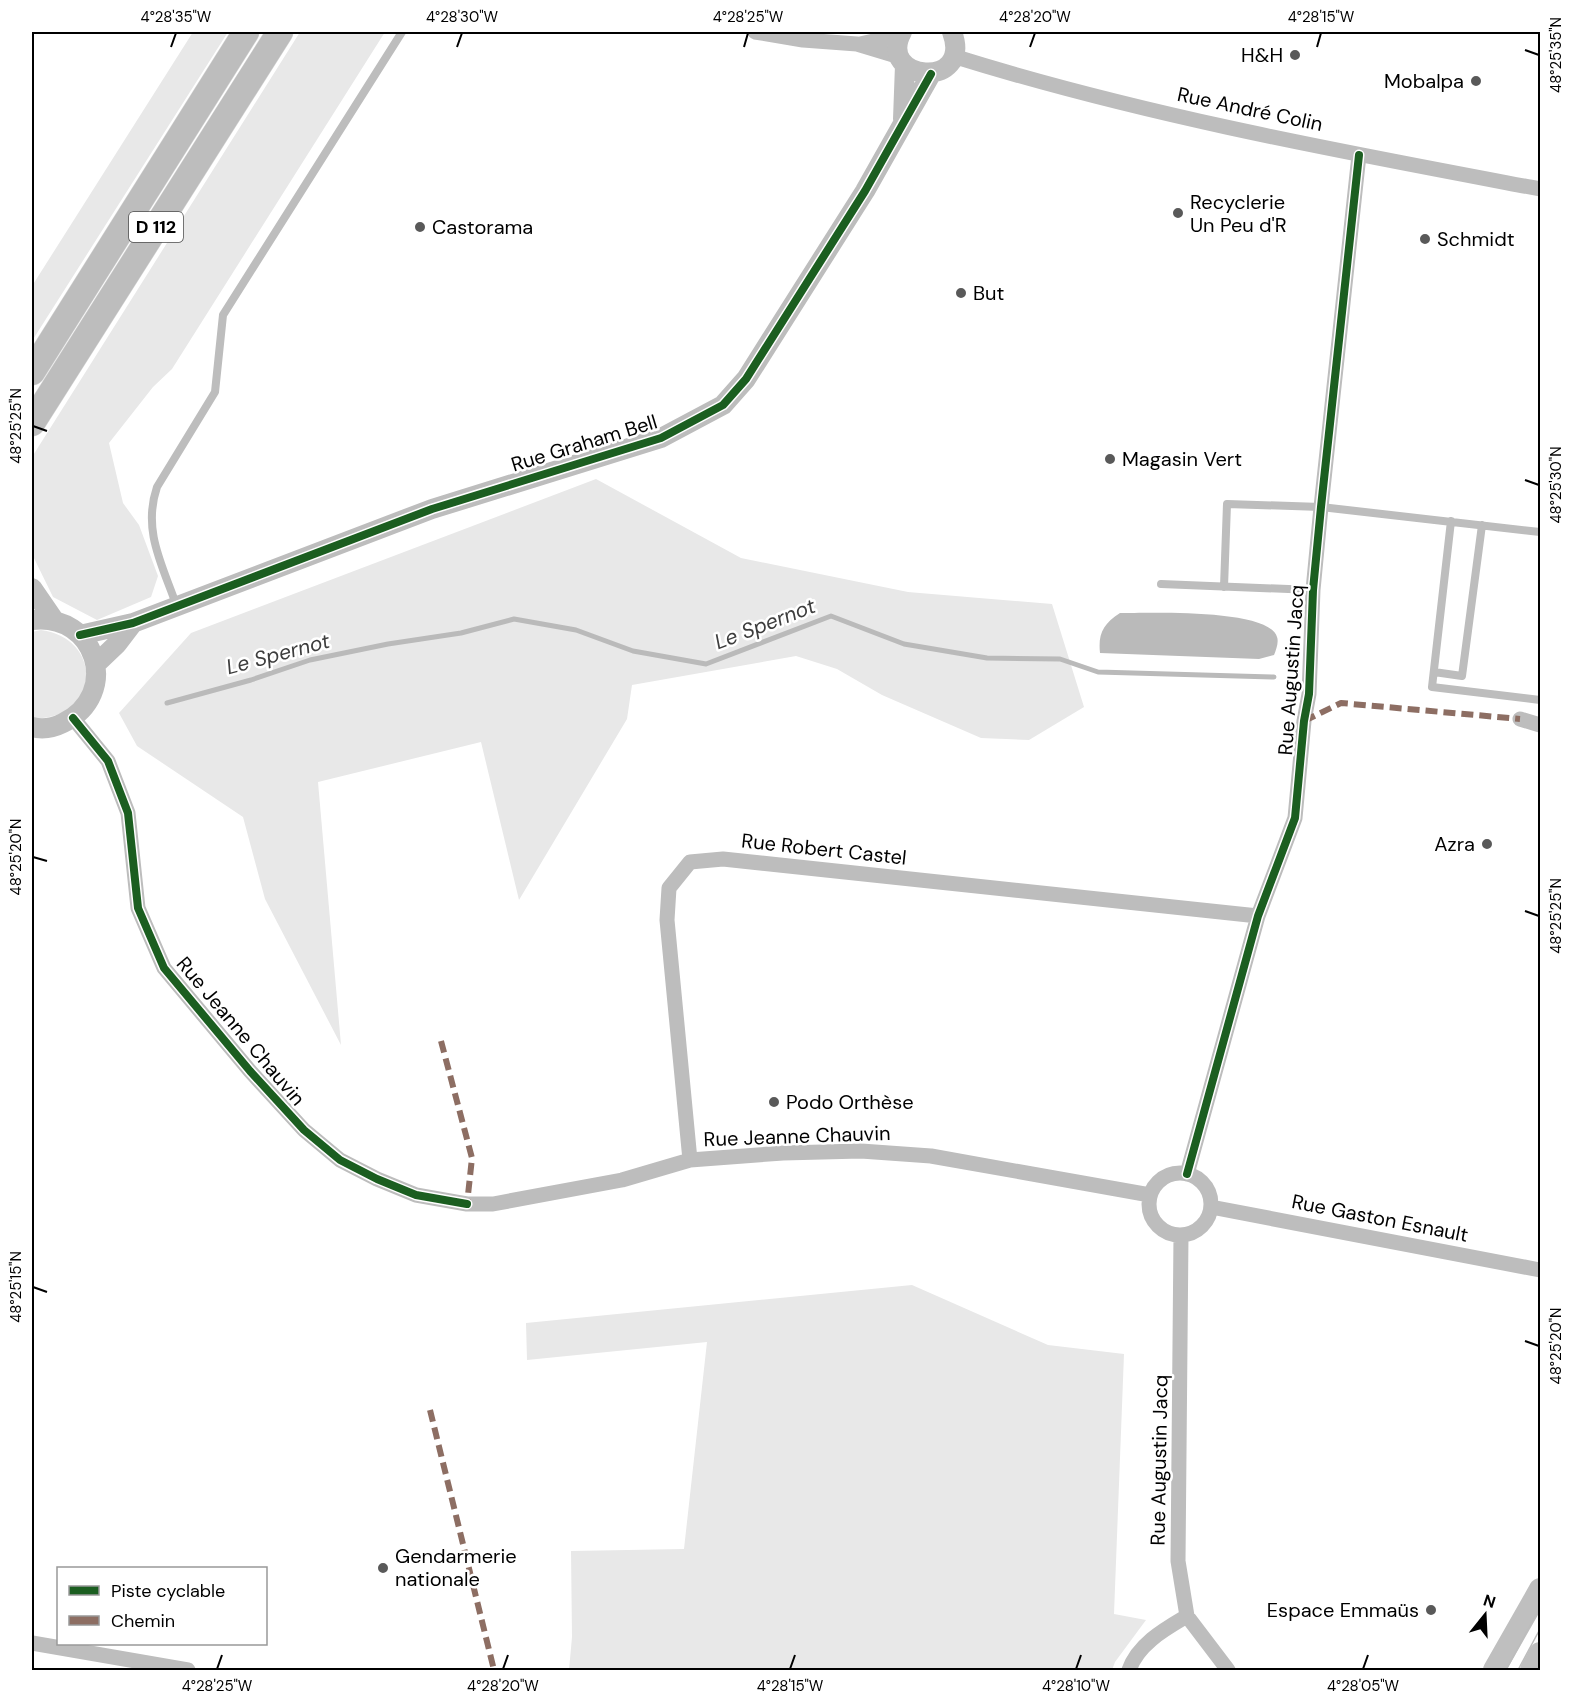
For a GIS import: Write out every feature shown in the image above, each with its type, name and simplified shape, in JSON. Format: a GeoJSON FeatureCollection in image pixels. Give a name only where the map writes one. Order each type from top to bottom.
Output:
{"type":"FeatureCollection","features":[{"type":"Feature","properties":{"kind":"highway","name":"D 112"},"geometry":{"type":"LineString","coordinates":[[32,372],[246,32]]}},
{"type":"Feature","properties":{"kind":"highway","name":"D 112"},"geometry":{"type":"LineString","coordinates":[[32,423],[280,32]]}},
{"type":"Feature","properties":{"kind":"main road"},"geometry":{"type":"LineString","coordinates":[[1494,1671],[1540,1589]]}},
{"type":"Feature","properties":{"kind":"main road"},"geometry":{"type":"LineString","coordinates":[[1531,1671],[1540,1653]]}},
{"type":"Feature","properties":{"kind":"street"},"geometry":{"type":"LineString","coordinates":[[755,32],[803,40],[857,44],[903,61],[913,71],[932,74]]}},
{"type":"Feature","properties":{"kind":"street"},"geometry":{"type":"LineString","coordinates":[[952,32],[955,48],[953,56]]}},
{"type":"Feature","properties":{"kind":"street","name":"Rue Graham Bell"},"geometry":{"type":"LineString","coordinates":[[901,33],[903,125]]}},
{"type":"Feature","properties":{"kind":"street"},"geometry":{"type":"LineString","coordinates":[[857,44],[901,33]]}},
{"type":"Feature","properties":{"kind":"street","name":"Rue Graham Bell"},"geometry":{"type":"LineString","coordinates":[[80,635],[133,623],[432,509],[662,438],[723,405],[735,395],[865,191],[932,74],[948,65],[953,56]]}},
{"type":"Feature","properties":{"kind":"street","name":"Rue André Colin"},"geometry":{"type":"LineString","coordinates":[[953,56],[1067,90],[1359,155],[1540,189]]}},
{"type":"Feature","properties":{"kind":"street","name":"Rue Augustin Jacq"},"geometry":{"type":"LineString","coordinates":[[1187,1174],[1258,916],[1295,818],[1304,721],[1309,694],[1313,590],[1321,507],[1359,155]]}},
{"type":"Feature","properties":{"kind":"street"},"geometry":{"type":"LineString","coordinates":[[32,588],[54,620],[80,635],[90,648],[96,664],[96,681],[92,697],[82,711],[54,728],[33,730]]}},
{"type":"Feature","properties":{"kind":"street"},"geometry":{"type":"LineString","coordinates":[[32,620],[54,620]]}},
{"type":"Feature","properties":{"kind":"street"},"geometry":{"type":"LineString","coordinates":[[96,664],[117,644],[133,623]]}},
{"type":"Feature","properties":{"kind":"street","name":"Rue Jeanne Chauvin"},"geometry":{"type":"LineString","coordinates":[[73,718],[108,761],[128,813],[138,908],[164,968],[289,1113],[340,1160],[377,1179],[417,1195],[467,1204],[493,1204],[621,1180],[690,1160],[783,1153],[861,1151],[931,1156],[1150,1195]]}},
{"type":"Feature","properties":{"kind":"street"},"geometry":{"type":"LineString","coordinates":[[1520,719],[1540,725]]}},
{"type":"Feature","properties":{"kind":"street","name":"Rue Robert Castel"},"geometry":{"type":"LineString","coordinates":[[690,1160],[667,920],[669,888],[690,862],[723,859],[1258,916]]}},
{"type":"Feature","properties":{"kind":"street"},"geometry":{"type":"LineString","coordinates":[[1175,1174],[1187,1174],[1205,1186],[1211,1207],[1202,1227],[1192,1233],[1181,1235],[1166,1232],[1155,1223],[1149,1210],[1150,1195],[1164,1178],[1175,1174]]}},
{"type":"Feature","properties":{"kind":"street","name":"Rue Gaston Esnault"},"geometry":{"type":"LineString","coordinates":[[1211,1207],[1540,1270]]}},
{"type":"Feature","properties":{"kind":"street","name":"Rue Augustin Jacq"},"geometry":{"type":"LineString","coordinates":[[1181,1235],[1178,1561],[1187,1616],[1227,1671]]}},
{"type":"Feature","properties":{"kind":"street"},"geometry":{"type":"LineString","coordinates":[[1129,1671],[1131,1663],[1150,1639],[1187,1616]]}},
{"type":"Feature","properties":{"kind":"street"},"geometry":{"type":"LineString","coordinates":[[32,1643],[187,1670]]}},
{"type":"Feature","properties":{"kind":"lane"},"geometry":{"type":"LineString","coordinates":[[177,607],[150,532],[152,502],[157,487],[215,392],[223,315],[402,32]]}},
{"type":"Feature","properties":{"kind":"lane"},"geometry":{"type":"LineString","coordinates":[[1224,587],[1227,504],[1321,507],[1540,532]]}},
{"type":"Feature","properties":{"kind":"lane"},"geometry":{"type":"LineString","coordinates":[[1451,522],[1432,687],[1540,700]]}},
{"type":"Feature","properties":{"kind":"lane"},"geometry":{"type":"LineString","coordinates":[[1434,672],[1462,676],[1482,525]]}},
{"type":"Feature","properties":{"kind":"lane"},"geometry":{"type":"LineString","coordinates":[[1161,584],[1313,590]]}},
{"type":"Feature","properties":{"kind":"shaded area"},"geometry":{"type":"Polygon","coordinates":[[[193,32],[228,32],[32,341],[32,286],[193,32]]]}},
{"type":"Feature","properties":{"kind":"shaded area"},"geometry":{"type":"Polygon","coordinates":[[[300,32],[385,32],[172,369],[153,387],[109,443],[123,503],[139,525],[158,576],[151,597],[97,620],[53,597],[32,554],[32,457],[300,32]]]}},
{"type":"Feature","properties":{"kind":"shaded area"},"geometry":{"type":"Polygon","coordinates":[[[596,479],[741,558],[908,592],[1052,604],[1084,707],[1029,740],[981,738],[882,695],[837,669],[796,656],[632,685],[627,719],[519,900],[481,742],[318,782],[341,1045],[265,899],[243,817],[137,746],[119,713],[191,633],[596,479]]]}},
{"type":"Feature","properties":{"kind":"shaded area"},"geometry":{"type":"Polygon","coordinates":[[[1120,613],[1179,613],[1231,617],[1253,621],[1269,628],[1278,641],[1274,655],[1259,659],[1100,653],[1103,630],[1109,621],[1120,613]]]}},
{"type":"Feature","properties":{"kind":"shaded area"},"geometry":{"type":"Polygon","coordinates":[[[41,630],[62,637],[76,648],[84,663],[86,679],[81,694],[71,707],[54,716],[32,718],[32,632],[41,630]]]}},
{"type":"Feature","properties":{"kind":"shaded area"},"geometry":{"type":"Polygon","coordinates":[[[912,1285],[1048,1345],[1124,1354],[1114,1614],[1146,1620],[1115,1662],[1112,1670],[569,1670],[572,1637],[571,1551],[684,1549],[707,1342],[527,1360],[526,1323],[912,1285]]]}},
{"type":"Feature","properties":{"kind":"waterway","name":"Le Spernot"},"geometry":{"type":"LineString","coordinates":[[167,703],[251,680],[310,660],[388,644],[461,633],[514,619],[576,630],[633,651],[706,664],[831,616],[904,644],[987,658],[1060,659],[1098,672],[1274,677]]}},
{"type":"Feature","properties":{"kind":"tram line"},"geometry":{"type":"LineString","coordinates":[[1506,1670],[1540,1607]]}},
{"type":"Feature","properties":{"kind":"tram line"},"geometry":{"type":"LineString","coordinates":[[1518,1670],[1540,1629]]}},
{"type":"Feature","properties":{"kind":"marked path"},"geometry":{"type":"LineString","coordinates":[[1304,721],[1341,703],[1520,719]]}},
{"type":"Feature","properties":{"kind":"marked path"},"geometry":{"type":"LineString","coordinates":[[441,1041],[472,1158],[467,1204]]}},
{"type":"Feature","properties":{"kind":"marked path"},"geometry":{"type":"LineString","coordinates":[[430,1410],[494,1670]]}},
{"type":"Feature","properties":{"kind":"cycle path"},"geometry":{"type":"LineString","coordinates":[[80,635],[133,623],[432,509],[661,438],[723,405],[746,379],[865,191],[931,74]]}},
{"type":"Feature","properties":{"kind":"cycle path"},"geometry":{"type":"LineString","coordinates":[[1187,1174],[1258,916],[1295,818],[1304,721],[1309,694],[1313,590],[1321,507],[1359,155]]}},
{"type":"Feature","properties":{"kind":"cycle path"},"geometry":{"type":"LineString","coordinates":[[73,718],[108,761],[128,813],[138,908],[164,968],[250,1071],[304,1130],[340,1160],[416,1195],[467,1204]]}},
{"type":"Feature","properties":{"kind":"place","name":"H&H"},"geometry":{"type":"Point","coordinates":[1295,55]}},
{"type":"Feature","properties":{"kind":"place","name":"Mobalpa"},"geometry":{"type":"Point","coordinates":[1476,81]}},
{"type":"Feature","properties":{"kind":"place","name":"Recyclerie Un Peu d'R"},"geometry":{"type":"Point","coordinates":[1178,213]}},
{"type":"Feature","properties":{"kind":"place","name":"Castorama"},"geometry":{"type":"Point","coordinates":[420,227]}},
{"type":"Feature","properties":{"kind":"place","name":"Schmidt"},"geometry":{"type":"Point","coordinates":[1425,239]}},
{"type":"Feature","properties":{"kind":"place","name":"But"},"geometry":{"type":"Point","coordinates":[961,293]}},
{"type":"Feature","properties":{"kind":"place","name":"Magasin Vert"},"geometry":{"type":"Point","coordinates":[1110,459]}},
{"type":"Feature","properties":{"kind":"place","name":"Azra"},"geometry":{"type":"Point","coordinates":[1487,844]}},
{"type":"Feature","properties":{"kind":"place","name":"Podo Orthèse"},"geometry":{"type":"Point","coordinates":[774,1102]}},
{"type":"Feature","properties":{"kind":"place","name":"Gendarmerie nationale"},"geometry":{"type":"Point","coordinates":[383,1568]}},
{"type":"Feature","properties":{"kind":"place","name":"Espace Emmaüs"},"geometry":{"type":"Point","coordinates":[1431,1610]}}]}
